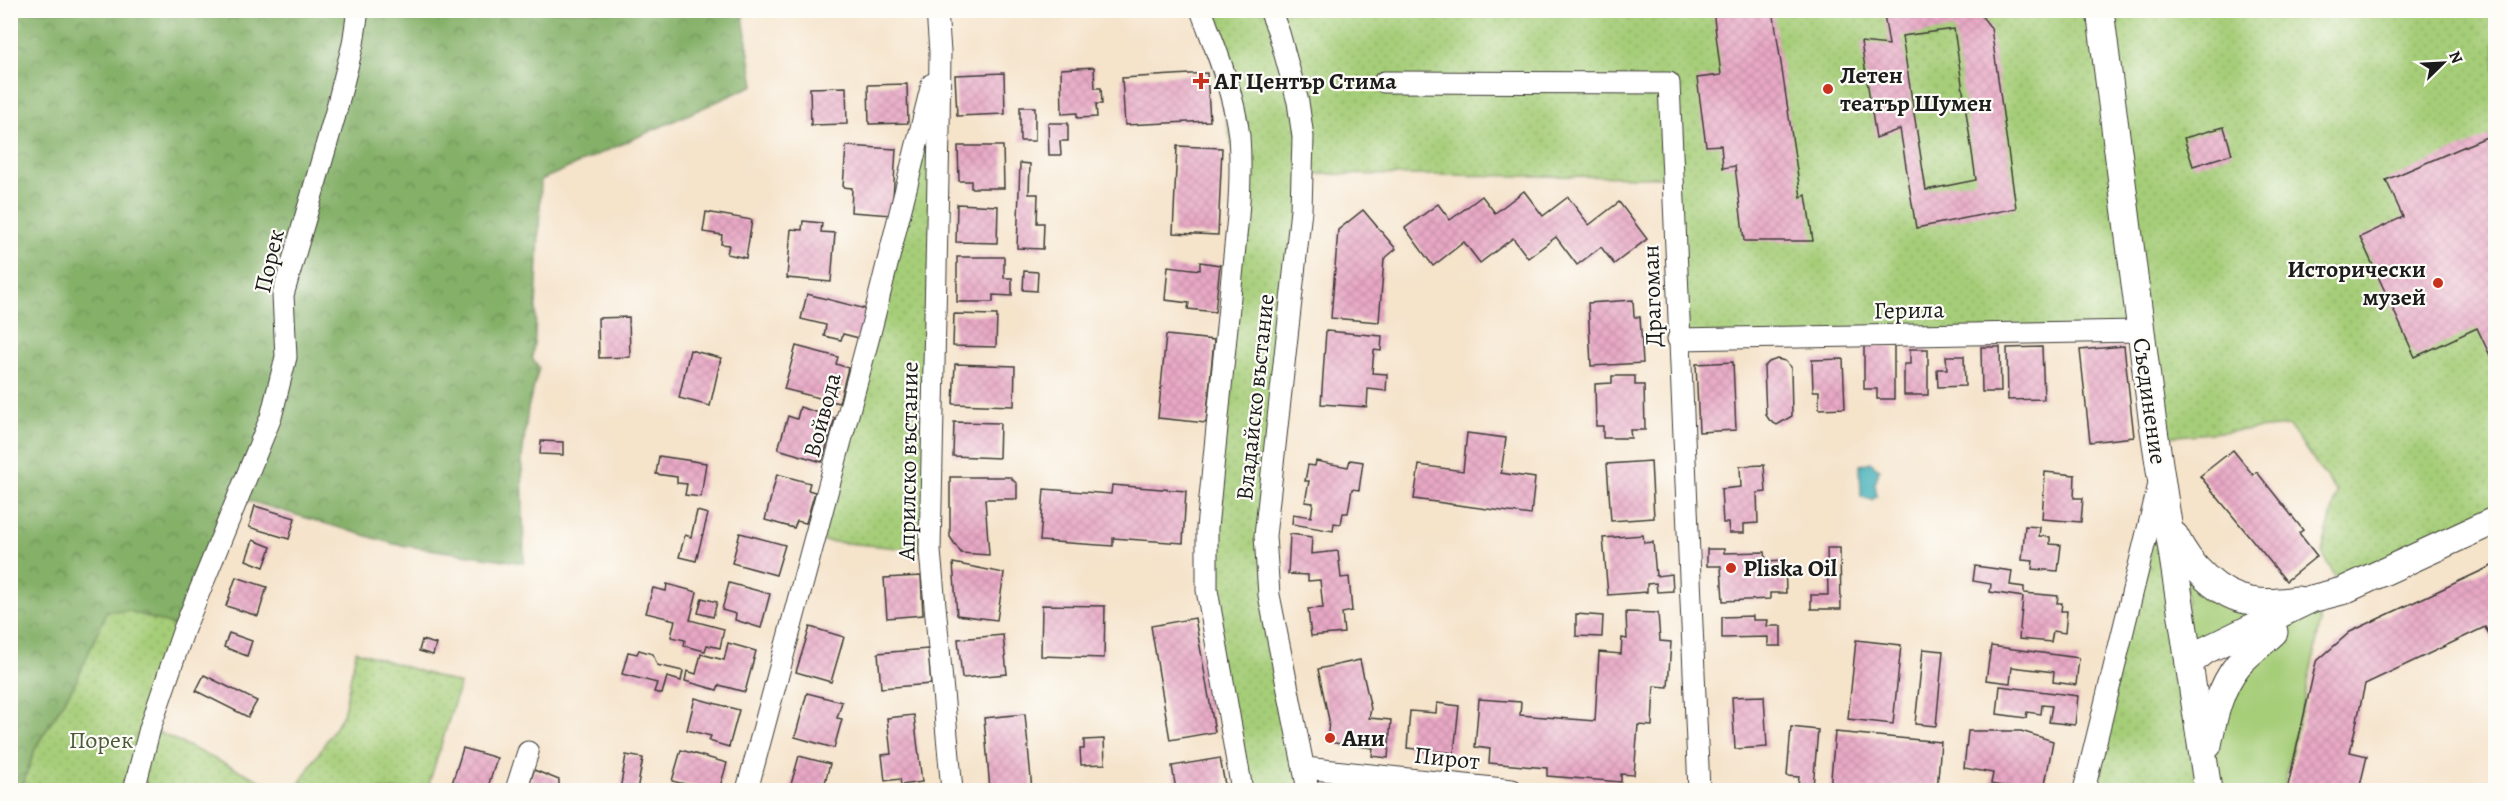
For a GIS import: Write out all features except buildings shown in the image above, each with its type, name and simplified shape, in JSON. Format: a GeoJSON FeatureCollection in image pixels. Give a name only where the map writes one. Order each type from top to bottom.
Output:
{"type":"FeatureCollection","features":[{"type":"Feature","properties":{"kind":"street","name":"Порек"},"geometry":{"type":"LineString","coordinates":[[134,790],[150,728],[184,629],[271,417],[286,357],[283,295],[348,64],[358,10]]}},
{"type":"Feature","properties":{"kind":"street"},"geometry":{"type":"LineString","coordinates":[[937,10],[940,52]]}},
{"type":"Feature","properties":{"kind":"street","name":"Владайско въстание"},"geometry":{"type":"LineString","coordinates":[[1201,10],[1230,94],[1239,135],[1238,216],[1207,528],[1207,590],[1242,790]]}},
{"type":"Feature","properties":{"kind":"street","name":"Владайско въстание"},"geometry":{"type":"LineString","coordinates":[[1270,10],[1299,102],[1303,137],[1301,210],[1265,536],[1269,595],[1308,790]]}},
{"type":"Feature","properties":{"kind":"street","name":"Съединение"},"geometry":{"type":"LineString","coordinates":[[2100,10],[2140,331],[2208,790]]}},
{"type":"Feature","properties":{"kind":"street","name":"Априлско въстание"},"geometry":{"type":"LineString","coordinates":[[940,52],[930,551],[952,790]]}},
{"type":"Feature","properties":{"kind":"street","name":"Войвода"},"geometry":{"type":"LineString","coordinates":[[747,790],[872,329],[940,52]]}},
{"type":"Feature","properties":{"kind":"street","name":"Драгоман"},"geometry":{"type":"LineString","coordinates":[[1384,82],[1669,83],[1678,339],[1699,790]]}},
{"type":"Feature","properties":{"kind":"street","name":"Герила"},"geometry":{"type":"LineString","coordinates":[[1678,339],[2140,331]]}},
{"type":"Feature","properties":{"kind":"street"},"geometry":{"type":"LineString","coordinates":[[2084,790],[2161,477]]}},
{"type":"Feature","properties":{"kind":"street"},"geometry":{"type":"LineString","coordinates":[[2168,524],[2185,556],[2214,584],[2248,601],[2270,603],[2311,599],[2342,591],[2496,520]]}},
{"type":"Feature","properties":{"kind":"street"},"geometry":{"type":"LineString","coordinates":[[2189,663],[2212,659],[2274,633],[2318,610],[2342,591]]}},
{"type":"Feature","properties":{"kind":"street"},"geometry":{"type":"LineString","coordinates":[[2189,663],[2206,650],[2311,599]]}},
{"type":"Feature","properties":{"kind":"street"},"geometry":{"type":"LineString","coordinates":[[2205,764],[2215,712],[2224,689],[2239,664],[2274,633]]}},
{"type":"Feature","properties":{"kind":"street"},"geometry":{"type":"LineString","coordinates":[[516,790],[528,752]]}},
{"type":"Feature","properties":{"kind":"street","name":"Пирот"},"geometry":{"type":"LineString","coordinates":[[1305,768],[1512,790]]}},
{"type":"Feature","properties":{"kind":"green space"},"geometry":{"type":"Polygon","coordinates":[[[10,11],[742,11],[754,85],[541,180],[535,336],[532,358],[539,368],[528,408],[522,458],[524,563],[394,544],[236,497],[184,629],[107,611],[76,682],[36,747],[21,790],[10,790],[10,11]]]}},
{"type":"Feature","properties":{"kind":"green space"},"geometry":{"type":"Polygon","coordinates":[[[1201,11],[2495,11],[2495,520],[2342,591],[2322,552],[2337,493],[2289,426],[2155,438],[2140,331],[1678,339],[1672,177],[1303,174],[1265,536],[1308,790],[1242,790],[1208,608],[1240,179],[1201,11]]]}},
{"type":"Feature","properties":{"kind":"green space"},"geometry":{"type":"Polygon","coordinates":[[[940,52],[930,551],[815,540],[940,52]]]}},
{"type":"Feature","properties":{"kind":"green space"},"geometry":{"type":"Polygon","coordinates":[[[2161,477],[2208,790],[2084,790],[2161,477]]]}},
{"type":"Feature","properties":{"kind":"green space"},"geometry":{"type":"Polygon","coordinates":[[[2185,556],[2270,602],[2189,663],[2185,556]]]}},
{"type":"Feature","properties":{"kind":"green space"},"geometry":{"type":"Polygon","coordinates":[[[2318,610],[2320,623],[2314,656],[2283,790],[2208,790],[2215,712],[2274,632],[2318,610]]]}},
{"type":"Feature","properties":{"kind":"green space","name":"Порек"},"geometry":{"type":"Polygon","coordinates":[[[107,611],[129,611],[184,629],[150,728],[280,790],[21,790],[36,747],[76,682],[107,611]]]}},
{"type":"Feature","properties":{"kind":"green space"},"geometry":{"type":"Polygon","coordinates":[[[356,651],[460,684],[427,790],[295,790],[343,715],[356,651]]]}},
{"type":"Feature","properties":{"kind":"water"},"geometry":{"type":"Polygon","coordinates":[[[1870,462],[1879,469],[1875,484],[1877,496],[1872,500],[1861,497],[1860,465],[1870,462]]]}},
{"type":"Feature","properties":{"kind":"place","name":"АГ Център Стима"},"geometry":{"type":"Point","coordinates":[1201,81]}},
{"type":"Feature","properties":{"kind":"place","name":"Летен театър Шумен"},"geometry":{"type":"Point","coordinates":[1828,89]}},
{"type":"Feature","properties":{"kind":"place","name":"Исторически музей"},"geometry":{"type":"Point","coordinates":[2438,283]}},
{"type":"Feature","properties":{"kind":"place","name":"Pliska Oil"},"geometry":{"type":"Point","coordinates":[1731,568]}},
{"type":"Feature","properties":{"kind":"place","name":"Ани"},"geometry":{"type":"Point","coordinates":[1330,738]}}]}
